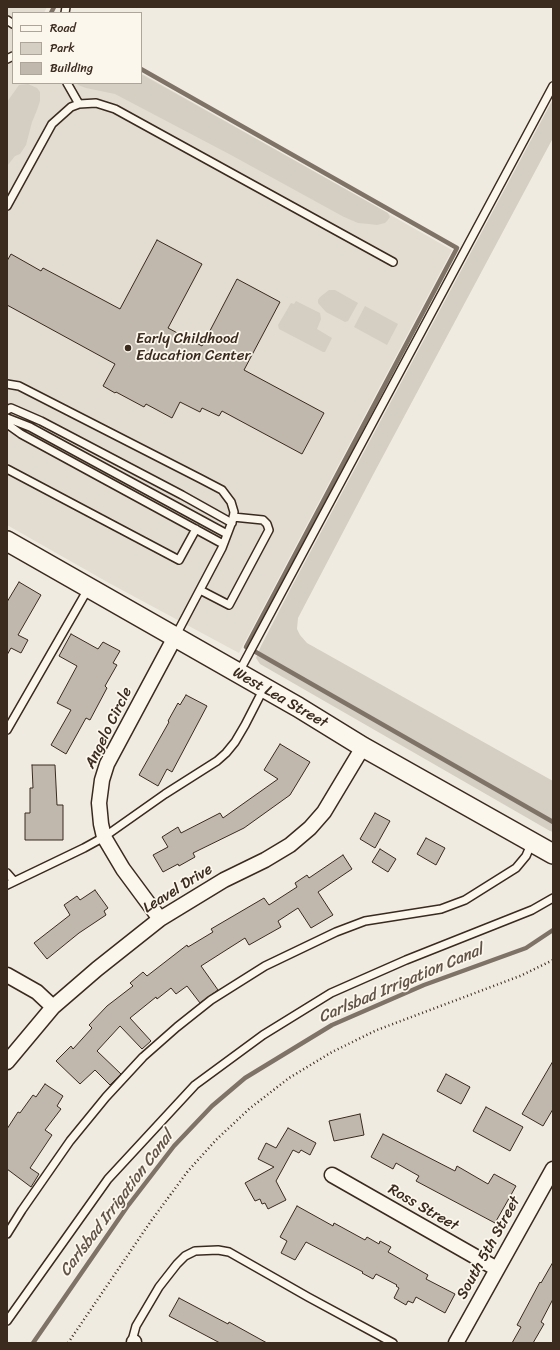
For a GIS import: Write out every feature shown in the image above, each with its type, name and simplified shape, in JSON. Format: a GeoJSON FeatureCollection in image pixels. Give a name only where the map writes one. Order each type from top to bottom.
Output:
{"type":"FeatureCollection","features":[{"type":"Feature","properties":{"kind":"main road","name":"West Lea Street"},"geometry":{"type":"LineString","coordinates":[[7,541],[264,688],[362,747],[553,854]]}},
{"type":"Feature","properties":{"kind":"street","name":"Angelo Circle"},"geometry":{"type":"LineString","coordinates":[[160,919],[123,869],[104,837],[99,803],[102,780],[107,764],[175,637]]}},
{"type":"Feature","properties":{"kind":"street","name":"Leavel Drive"},"geometry":{"type":"LineString","coordinates":[[7,1062],[53,1007],[96,969],[160,919],[224,880],[271,857],[290,845],[305,832],[324,812],[362,747]]}},
{"type":"Feature","properties":{"kind":"street"},"geometry":{"type":"LineString","coordinates":[[7,975],[37,992],[53,1007]]}},
{"type":"Feature","properties":{"kind":"street","name":"South 5th Street"},"geometry":{"type":"LineString","coordinates":[[456,1343],[553,1169]]}},
{"type":"Feature","properties":{"kind":"street","name":"Ross Street"},"geometry":{"type":"LineString","coordinates":[[332,1175],[496,1270]]}},
{"type":"Feature","properties":{"kind":"lane"},"geometry":{"type":"LineString","coordinates":[[68,84],[79,104]]}},
{"type":"Feature","properties":{"kind":"lane"},"geometry":{"type":"LineString","coordinates":[[238,674],[553,86]]}},
{"type":"Feature","properties":{"kind":"lane"},"geometry":{"type":"LineString","coordinates":[[7,206],[52,124],[71,107],[79,104],[96,103],[115,109],[393,262]]}},
{"type":"Feature","properties":{"kind":"lane"},"geometry":{"type":"LineString","coordinates":[[7,384],[19,386],[222,490],[231,502],[234,512],[223,544],[175,637]]}},
{"type":"Feature","properties":{"kind":"lane"},"geometry":{"type":"LineString","coordinates":[[7,410],[11,408],[41,421],[232,520],[263,520],[268,524],[269,530],[229,605],[200,590]]}},
{"type":"Feature","properties":{"kind":"lane"},"geometry":{"type":"LineString","coordinates":[[7,418],[30,427],[227,534]]}},
{"type":"Feature","properties":{"kind":"lane"},"geometry":{"type":"LineString","coordinates":[[8,428],[223,544]]}},
{"type":"Feature","properties":{"kind":"lane"},"geometry":{"type":"LineString","coordinates":[[7,469],[179,560],[196,529]]}},
{"type":"Feature","properties":{"kind":"lane"},"geometry":{"type":"LineString","coordinates":[[7,730],[88,588]]}},
{"type":"Feature","properties":{"kind":"lane"},"geometry":{"type":"LineString","coordinates":[[7,885],[104,837],[165,794],[217,761],[226,753],[245,725],[264,688]]}},
{"type":"Feature","properties":{"kind":"lane"},"geometry":{"type":"LineString","coordinates":[[7,1234],[70,1141],[106,1097],[143,1057],[211,1000],[265,966],[336,932],[365,921],[441,909],[465,900],[516,868],[526,856],[532,842]]}},
{"type":"Feature","properties":{"kind":"lane"},"geometry":{"type":"LineString","coordinates":[[7,872],[14,881]]}},
{"type":"Feature","properties":{"kind":"lane"},"geometry":{"type":"LineString","coordinates":[[7,1321],[108,1179],[195,1085],[262,1035],[331,993],[406,960],[532,910],[553,898]]}},
{"type":"Feature","properties":{"kind":"lane"},"geometry":{"type":"LineString","coordinates":[[134,1343],[133,1337],[136,1326],[159,1287],[185,1256],[201,1250],[218,1250],[229,1252],[393,1343]]}},
{"type":"Feature","properties":{"kind":"path"},"geometry":{"type":"LineString","coordinates":[[68,1343],[151,1221],[188,1171],[216,1140],[249,1109],[289,1078],[332,1052],[377,1030],[520,976],[553,960]]}},
{"type":"Feature","properties":{"kind":"shaded area"},"geometry":{"type":"Polygon","coordinates":[[[7,7],[47,7],[44,12],[12,12],[12,84],[142,84],[142,74],[452,250],[239,653],[109,583],[7,525],[7,7]]]}},
{"type":"Feature","properties":{"kind":"green space"},"geometry":{"type":"Polygon","coordinates":[[[142,75],[388,213],[390,217],[385,223],[377,225],[358,223],[344,217],[115,94],[77,84],[142,84],[142,75]]]}},
{"type":"Feature","properties":{"kind":"green space"},"geometry":{"type":"Polygon","coordinates":[[[28,84],[37,88],[40,92],[40,101],[32,122],[26,145],[20,154],[15,156],[7,166],[7,102],[19,85],[28,84]]]}},
{"type":"Feature","properties":{"kind":"green space"},"geometry":{"type":"Polygon","coordinates":[[[553,99],[553,138],[298,618],[297,629],[307,643],[553,781],[553,832],[260,664],[256,658],[291,588],[553,99]]]}},
{"type":"Feature","properties":{"kind":"green space"},"geometry":{"type":"Polygon","coordinates":[[[329,290],[335,290],[358,303],[348,321],[345,322],[326,312],[318,303],[320,297],[329,290]]]}},
{"type":"Feature","properties":{"kind":"green space"},"geometry":{"type":"Polygon","coordinates":[[[296,301],[320,313],[321,319],[317,329],[332,338],[325,352],[279,329],[278,325],[291,303],[294,304],[296,301]]]}},
{"type":"Feature","properties":{"kind":"green space"},"geometry":{"type":"Polygon","coordinates":[[[365,306],[398,324],[387,345],[354,327],[365,306]]]}},
{"type":"Feature","properties":{"kind":"building","name":"Early Childhood Education Center"},"geometry":{"type":"Polygon","coordinates":[[[157,240],[202,264],[168,328],[202,346],[237,279],[280,302],[244,370],[324,413],[302,454],[222,411],[219,416],[202,408],[200,412],[180,402],[172,418],[146,404],[144,407],[116,392],[115,393],[103,386],[115,364],[7,305],[7,261],[11,254],[41,271],[43,268],[120,309],[157,240]]]}},
{"type":"Feature","properties":{"kind":"building"},"geometry":{"type":"Polygon","coordinates":[[[19,582],[41,595],[18,635],[28,640],[21,653],[11,648],[7,655],[7,602],[19,582]]]}},
{"type":"Feature","properties":{"kind":"building"},"geometry":{"type":"Polygon","coordinates":[[[71,634],[98,649],[103,642],[120,651],[113,663],[117,665],[105,686],[107,688],[90,720],[86,718],[66,754],[51,745],[71,710],[57,703],[77,666],[59,656],[71,634]]]}},
{"type":"Feature","properties":{"kind":"building"},"geometry":{"type":"Polygon","coordinates":[[[186,695],[207,706],[172,772],[167,769],[158,786],[139,775],[178,703],[180,705],[186,695]]]}},
{"type":"Feature","properties":{"kind":"building"},"geometry":{"type":"Polygon","coordinates":[[[280,744],[310,762],[290,795],[244,828],[193,853],[195,857],[179,866],[178,864],[163,872],[153,855],[168,847],[162,837],[178,827],[181,833],[220,813],[223,818],[278,779],[264,770],[280,744]]]}},
{"type":"Feature","properties":{"kind":"building"},"geometry":{"type":"Polygon","coordinates":[[[32,765],[55,765],[57,805],[63,805],[63,840],[25,840],[25,813],[30,813],[30,788],[33,788],[32,765]]]}},
{"type":"Feature","properties":{"kind":"building"},"geometry":{"type":"Polygon","coordinates":[[[375,813],[390,821],[375,848],[360,839],[375,813]]]}},
{"type":"Feature","properties":{"kind":"building"},"geometry":{"type":"Polygon","coordinates":[[[426,838],[445,848],[436,865],[417,854],[426,838]]]}},
{"type":"Feature","properties":{"kind":"building"},"geometry":{"type":"Polygon","coordinates":[[[380,849],[396,859],[388,872],[372,862],[380,849]]]}},
{"type":"Feature","properties":{"kind":"building"},"geometry":{"type":"Polygon","coordinates":[[[343,855],[352,869],[318,892],[333,915],[311,928],[298,908],[278,921],[281,927],[249,945],[245,938],[201,966],[218,990],[200,1003],[187,986],[176,994],[171,988],[157,999],[156,997],[130,1018],[151,1041],[142,1049],[120,1026],[97,1051],[121,1074],[110,1085],[95,1070],[80,1084],[56,1061],[71,1046],[73,1049],[92,1028],[89,1025],[107,1006],[133,986],[130,983],[143,972],[147,976],[187,945],[188,947],[213,932],[211,929],[264,898],[269,905],[297,887],[295,883],[307,875],[309,878],[343,855]]]}},
{"type":"Feature","properties":{"kind":"building"},"geometry":{"type":"Polygon","coordinates":[[[95,890],[108,908],[104,911],[106,915],[79,933],[47,959],[34,943],[70,915],[64,905],[77,896],[80,900],[95,890]]]}},
{"type":"Feature","properties":{"kind":"building"},"geometry":{"type":"Polygon","coordinates":[[[553,1061],[553,1109],[543,1126],[522,1114],[553,1061]]]}},
{"type":"Feature","properties":{"kind":"building"},"geometry":{"type":"Polygon","coordinates":[[[446,1074],[470,1087],[461,1104],[437,1091],[446,1074]]]}},
{"type":"Feature","properties":{"kind":"building"},"geometry":{"type":"Polygon","coordinates":[[[45,1084],[63,1096],[57,1106],[61,1109],[45,1130],[52,1135],[30,1168],[39,1174],[31,1187],[7,1169],[7,1129],[18,1112],[20,1113],[33,1095],[36,1097],[45,1084]]]}},
{"type":"Feature","properties":{"kind":"building"},"geometry":{"type":"Polygon","coordinates":[[[486,1107],[523,1127],[510,1151],[473,1131],[486,1107]]]}},
{"type":"Feature","properties":{"kind":"building"},"geometry":{"type":"Polygon","coordinates":[[[360,1114],[364,1135],[334,1141],[329,1121],[360,1114]]]}},
{"type":"Feature","properties":{"kind":"building"},"geometry":{"type":"Polygon","coordinates":[[[288,1128],[316,1143],[310,1155],[301,1150],[299,1153],[293,1150],[276,1181],[286,1200],[268,1209],[265,1203],[262,1204],[260,1199],[255,1201],[245,1183],[274,1167],[258,1159],[266,1143],[276,1148],[288,1128]]]}},
{"type":"Feature","properties":{"kind":"building"},"geometry":{"type":"Polygon","coordinates":[[[383,1134],[455,1171],[457,1166],[488,1184],[494,1174],[516,1186],[495,1223],[416,1181],[419,1176],[396,1163],[393,1169],[371,1157],[383,1134]]]}},
{"type":"Feature","properties":{"kind":"building"},"geometry":{"type":"Polygon","coordinates":[[[297,1206],[333,1226],[334,1223],[365,1240],[367,1237],[379,1244],[380,1241],[391,1247],[388,1252],[428,1275],[426,1279],[455,1294],[445,1313],[416,1297],[413,1303],[408,1301],[406,1305],[394,1298],[399,1288],[396,1286],[397,1285],[376,1274],[373,1279],[362,1273],[363,1272],[306,1242],[295,1260],[281,1253],[287,1241],[280,1237],[297,1206]]]}},
{"type":"Feature","properties":{"kind":"building"},"geometry":{"type":"Polygon","coordinates":[[[553,1262],[553,1299],[541,1322],[544,1324],[533,1343],[512,1343],[521,1327],[517,1325],[540,1282],[541,1283],[553,1262]]]}},
{"type":"Feature","properties":{"kind":"building"},"geometry":{"type":"Polygon","coordinates":[[[179,1298],[228,1324],[229,1322],[267,1343],[220,1343],[169,1316],[179,1298]]]}},
{"type":"Feature","properties":{"kind":"waterway"},"geometry":{"type":"LineString","coordinates":[[52,12],[54,7]]}},
{"type":"Feature","properties":{"kind":"waterway"},"geometry":{"type":"LineString","coordinates":[[142,70],[457,248],[246,647],[248,648]]}},
{"type":"Feature","properties":{"kind":"waterway"},"geometry":{"type":"LineString","coordinates":[[254,651],[553,822]]}},
{"type":"Feature","properties":{"kind":"waterway","name":"Carlsbad Irrigation Canal"},"geometry":{"type":"LineString","coordinates":[[33,1343],[127,1207],[174,1146],[212,1106],[245,1078],[332,1025],[424,985],[526,948],[553,930]]}},
{"type":"Feature","properties":{"kind":"place","name":"Early Childhood Education Center"},"geometry":{"type":"Point","coordinates":[128,348]}}]}
